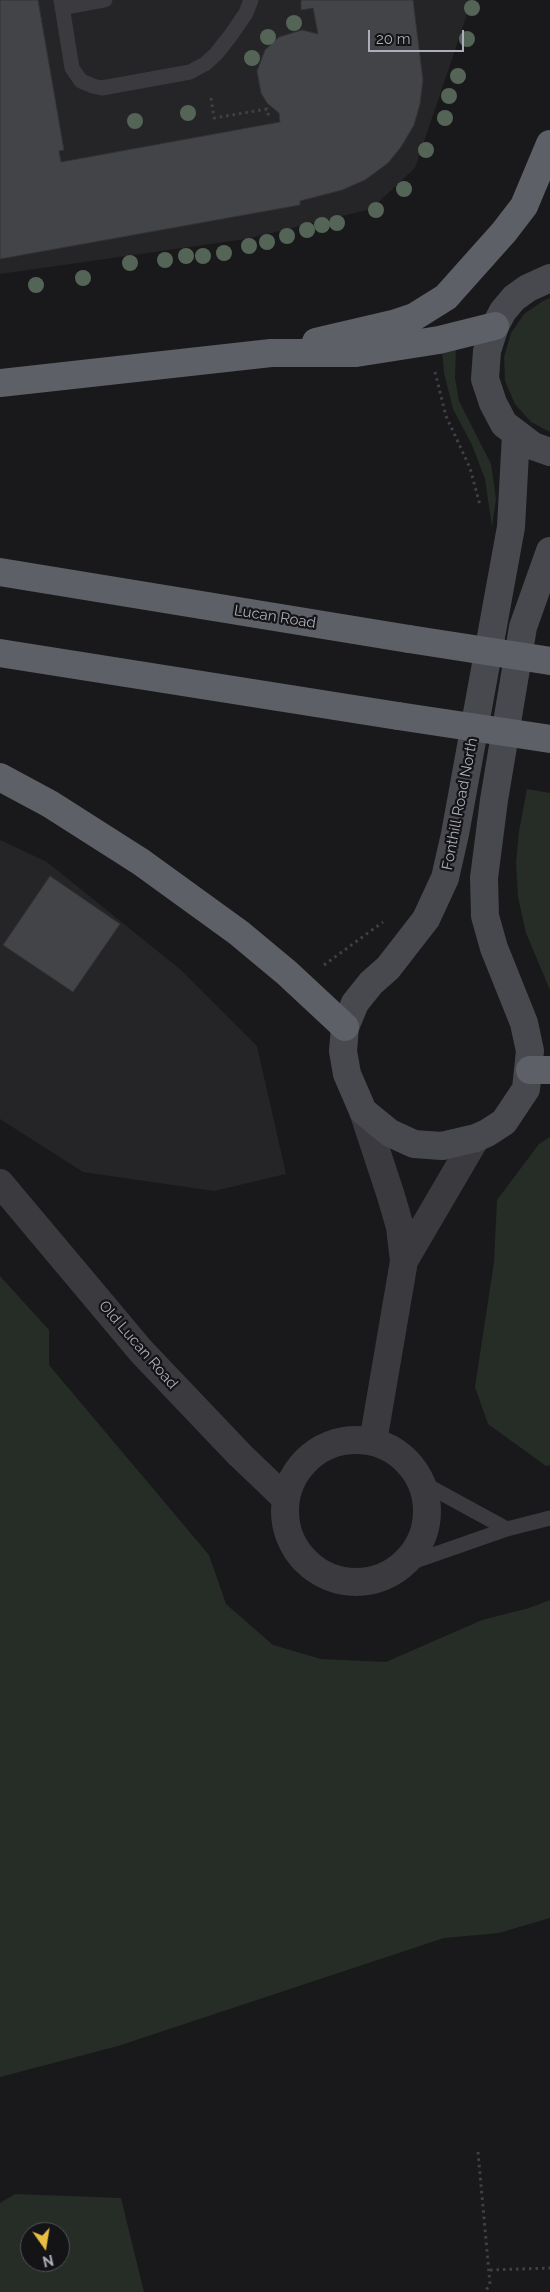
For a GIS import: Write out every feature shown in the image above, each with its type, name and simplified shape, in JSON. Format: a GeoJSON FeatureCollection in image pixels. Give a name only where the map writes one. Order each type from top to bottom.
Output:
{"type":"FeatureCollection","features":[{"type":"Feature","properties":{"kind":"highway"},"geometry":{"type":"LineString","coordinates":[[0,383],[271,352],[393,324],[414,317],[446,297],[504,232],[524,206],[550,144]]}},
{"type":"Feature","properties":{"kind":"highway"},"geometry":{"type":"LineString","coordinates":[[271,352],[356,353],[439,340],[495,326]]}},
{"type":"Feature","properties":{"kind":"highway","name":"Lucan Road"},"geometry":{"type":"LineString","coordinates":[[0,572],[550,661]]}},
{"type":"Feature","properties":{"kind":"highway"},"geometry":{"type":"LineString","coordinates":[[0,653],[550,739]]}},
{"type":"Feature","properties":{"kind":"highway"},"geometry":{"type":"LineString","coordinates":[[0,777],[50,804],[141,862],[232,928],[287,973],[345,1027]]}},
{"type":"Feature","properties":{"kind":"main road"},"geometry":{"type":"LineString","coordinates":[[550,278],[528,288],[514,298],[495,326],[487,351],[485,379],[493,403],[504,424],[533,446],[550,452]]}},
{"type":"Feature","properties":{"kind":"main road","name":"Fonthill Road North"},"geometry":{"type":"LineString","coordinates":[[516,434],[511,527],[456,834],[445,878],[426,919],[388,968],[371,983],[355,1003],[345,1027],[343,1051],[347,1074],[363,1111],[390,1133],[414,1144],[442,1146],[476,1138],[504,1122],[540,1070],[530,1051],[524,1023],[494,948],[485,916],[484,878],[494,800],[523,627],[550,551]]}},
{"type":"Feature","properties":{"kind":"street"},"geometry":{"type":"LineString","coordinates":[[363,1111],[392,1196],[400,1227],[404,1261],[373,1442]]}},
{"type":"Feature","properties":{"kind":"street"},"geometry":{"type":"LineString","coordinates":[[404,1261],[476,1138]]}},
{"type":"Feature","properties":{"kind":"street","name":"Old Lucan Road"},"geometry":{"type":"LineString","coordinates":[[0,1183],[141,1351],[240,1455],[285,1498]]}},
{"type":"Feature","properties":{"kind":"street"},"geometry":{"type":"LineString","coordinates":[[349,1440],[373,1442],[393,1450],[409,1464],[421,1482],[427,1503],[426,1524],[417,1548],[401,1566],[379,1578],[355,1582],[330,1578],[309,1565],[293,1546],[285,1523],[285,1498],[293,1476],[308,1458],[327,1446],[349,1440]]}},
{"type":"Feature","properties":{"kind":"lane"},"geometry":{"type":"LineString","coordinates":[[105,0],[62,4],[72,68],[81,82],[102,88],[190,72],[205,64],[216,54],[231,35],[246,13],[251,0]]}},
{"type":"Feature","properties":{"kind":"lane"},"geometry":{"type":"LineString","coordinates":[[421,1482],[507,1529]]}},
{"type":"Feature","properties":{"kind":"lane"},"geometry":{"type":"LineString","coordinates":[[401,1566],[507,1529],[550,1518]]}},
{"type":"Feature","properties":{"kind":"path"},"geometry":{"type":"LineString","coordinates":[[210,98],[214,118],[267,109],[269,118]]}},
{"type":"Feature","properties":{"kind":"path"},"geometry":{"type":"LineString","coordinates":[[435,371],[446,416],[470,468],[481,508]]}},
{"type":"Feature","properties":{"kind":"path"},"geometry":{"type":"LineString","coordinates":[[322,966],[384,920]]}},
{"type":"Feature","properties":{"kind":"path"},"geometry":{"type":"LineString","coordinates":[[478,2152],[490,2270],[490,2284],[484,2292]]}},
{"type":"Feature","properties":{"kind":"path"},"geometry":{"type":"LineString","coordinates":[[490,2270],[550,2268]]}},
{"type":"Feature","properties":{"kind":"shaded area"},"geometry":{"type":"Polygon","coordinates":[[[0,0],[472,0],[415,168],[371,209],[246,239],[0,274],[0,0]]]}},
{"type":"Feature","properties":{"kind":"shaded area"},"geometry":{"type":"Polygon","coordinates":[[[550,298],[550,432],[531,422],[515,404],[505,381],[504,357],[511,333],[524,314],[550,298]]]}},
{"type":"Feature","properties":{"kind":"shaded area"},"geometry":{"type":"Polygon","coordinates":[[[456,345],[455,378],[459,401],[491,464],[496,499],[492,527],[485,479],[472,445],[453,409],[444,373],[442,350],[456,345]]]}},
{"type":"Feature","properties":{"kind":"shaded area"},"geometry":{"type":"Polygon","coordinates":[[[527,789],[550,793],[550,990],[526,933],[518,897],[516,863],[519,831],[527,789]]]}},
{"type":"Feature","properties":{"kind":"shaded area"},"geometry":{"type":"Polygon","coordinates":[[[0,840],[47,862],[181,970],[257,1046],[286,1174],[214,1191],[83,1172],[0,1119],[0,840]]]}},
{"type":"Feature","properties":{"kind":"shaded area"},"geometry":{"type":"Polygon","coordinates":[[[550,1137],[550,1465],[546,1466],[488,1424],[475,1387],[494,1262],[497,1200],[539,1144],[550,1137]]]}},
{"type":"Feature","properties":{"kind":"shaded area"},"geometry":{"type":"Polygon","coordinates":[[[0,1276],[49,1330],[49,1365],[209,1555],[226,1604],[273,1645],[321,1659],[386,1662],[482,1620],[529,1608],[550,1600],[550,1918],[499,1933],[444,1938],[118,2046],[0,2077],[0,1276]]]}},
{"type":"Feature","properties":{"kind":"shaded area"},"geometry":{"type":"Polygon","coordinates":[[[15,2194],[121,2198],[144,2292],[0,2292],[0,2203],[15,2194]]]}},
{"type":"Feature","properties":{"kind":"building"},"geometry":{"type":"Polygon","coordinates":[[[0,0],[38,0],[64,150],[59,151],[61,162],[280,122],[279,113],[267,103],[261,93],[257,71],[265,50],[279,37],[302,30],[318,34],[313,8],[301,10],[301,0],[413,0],[423,80],[420,104],[414,125],[401,147],[388,163],[365,180],[342,190],[300,201],[300,205],[0,259],[0,0]]]}},
{"type":"Feature","properties":{"kind":"building"},"geometry":{"type":"Polygon","coordinates":[[[50,876],[120,924],[73,992],[3,945],[50,876]]]}}]}
